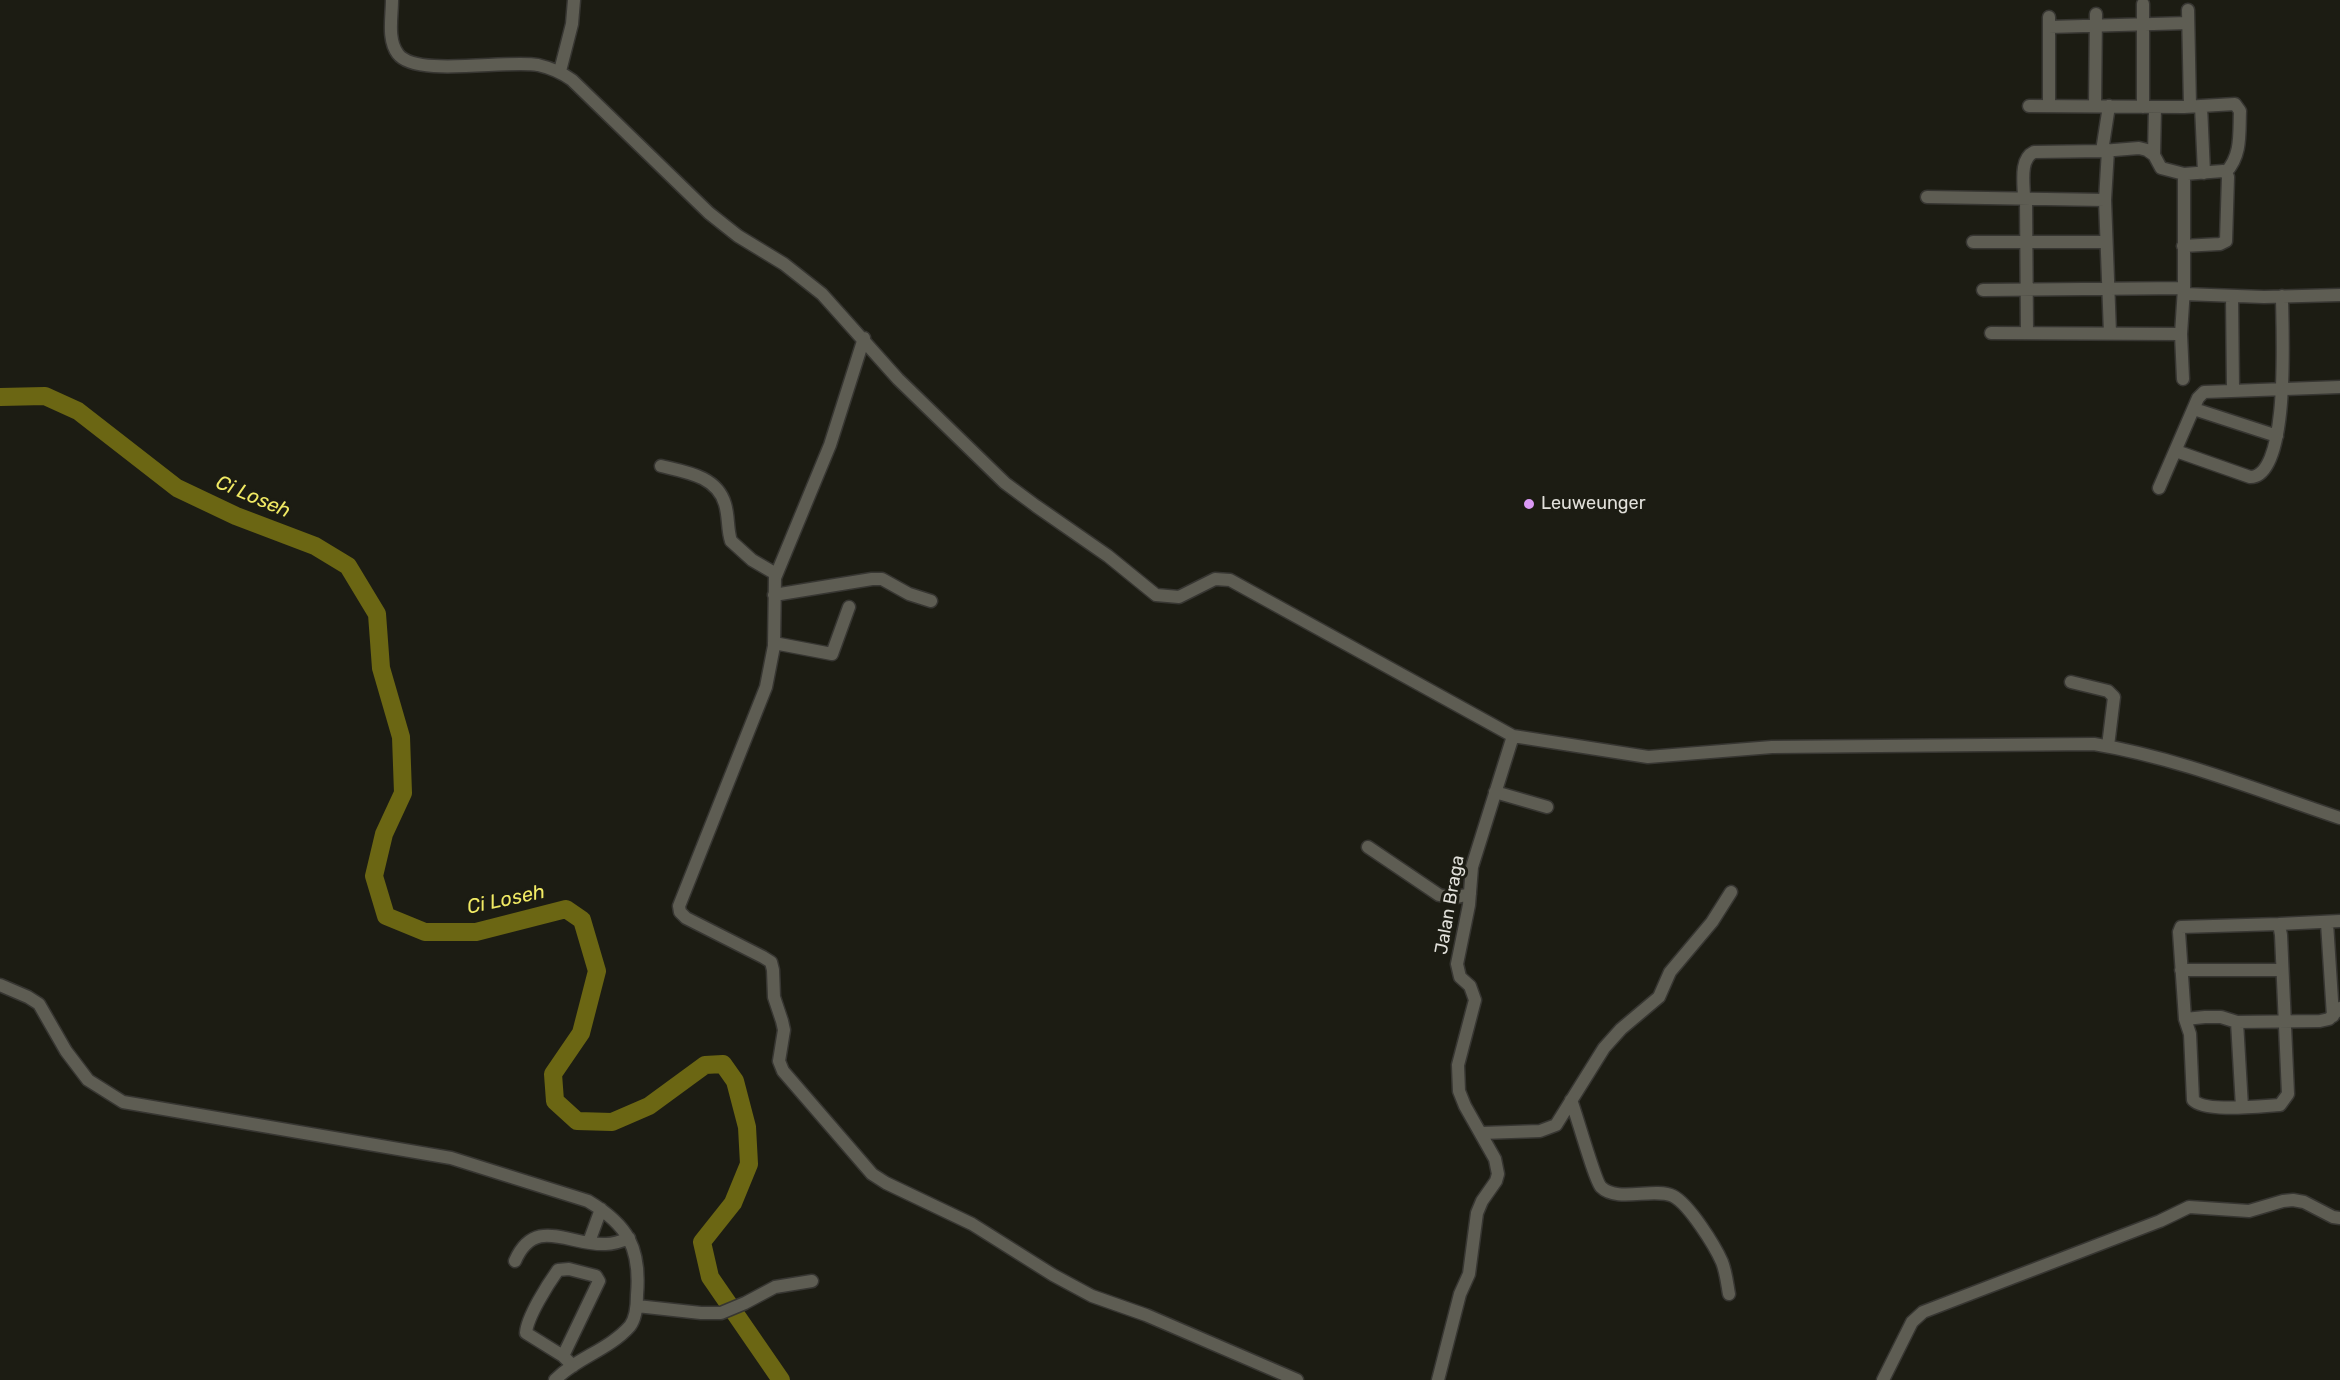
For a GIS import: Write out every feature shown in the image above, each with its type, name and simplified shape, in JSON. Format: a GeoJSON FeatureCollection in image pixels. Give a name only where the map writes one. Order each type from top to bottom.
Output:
{"type":"FeatureCollection","features":[{"type":"Feature","properties":{"kind":"street"},"geometry":{"type":"LineString","coordinates":[[392,0],[391,39],[396,53],[403,60],[446,67],[536,65],[560,71],[572,80],[708,213],[738,236],[784,264],[822,294],[898,379],[1005,483],[1108,556],[1156,596],[1179,597],[1215,579],[1230,580],[1513,736],[1648,757],[1772,747],[2062,743],[2108,746],[2176,763],[2340,818]]}},
{"type":"Feature","properties":{"kind":"street"},"geometry":{"type":"LineString","coordinates":[[560,71],[572,24],[574,0]]}},
{"type":"Feature","properties":{"kind":"street"},"geometry":{"type":"LineString","coordinates":[[2143,4],[2154,155]]}},
{"type":"Feature","properties":{"kind":"street"},"geometry":{"type":"LineString","coordinates":[[2188,10],[2195,106],[2204,173]]}},
{"type":"Feature","properties":{"kind":"street"},"geometry":{"type":"LineString","coordinates":[[2094,106],[2096,20]]}},
{"type":"Feature","properties":{"kind":"street"},"geometry":{"type":"LineString","coordinates":[[2049,106],[2049,22],[2096,20],[2143,25],[2188,24]]}},
{"type":"Feature","properties":{"kind":"street"},"geometry":{"type":"LineString","coordinates":[[2027,333],[2024,164],[2029,154],[2139,148],[2148,150],[2154,155],[2161,168],[2184,174],[2226,172],[2238,153],[2240,111],[2235,104],[2149,107],[2029,106]]}},
{"type":"Feature","properties":{"kind":"street"},"geometry":{"type":"LineString","coordinates":[[2109,106],[2105,151],[2105,200],[2110,333]]}},
{"type":"Feature","properties":{"kind":"street"},"geometry":{"type":"LineString","coordinates":[[2183,246],[2220,244],[2227,239],[2229,177],[2226,172]]}},
{"type":"Feature","properties":{"kind":"street"},"geometry":{"type":"LineString","coordinates":[[2183,379],[2181,334],[2184,291],[2184,174]]}},
{"type":"Feature","properties":{"kind":"street"},"geometry":{"type":"LineString","coordinates":[[1927,197],[2105,200]]}},
{"type":"Feature","properties":{"kind":"street"},"geometry":{"type":"LineString","coordinates":[[1973,243],[2106,242]]}},
{"type":"Feature","properties":{"kind":"street"},"geometry":{"type":"LineString","coordinates":[[1983,290],[2107,289],[2282,297],[2340,295]]}},
{"type":"Feature","properties":{"kind":"street"},"geometry":{"type":"LineString","coordinates":[[2232,296],[2233,389]]}},
{"type":"Feature","properties":{"kind":"street"},"geometry":{"type":"LineString","coordinates":[[2176,451],[2255,477],[2266,470],[2277,436],[2283,388],[2282,297]]}},
{"type":"Feature","properties":{"kind":"street"},"geometry":{"type":"LineString","coordinates":[[1991,333],[2181,334]]}},
{"type":"Feature","properties":{"kind":"street"},"geometry":{"type":"LineString","coordinates":[[864,339],[830,445],[775,584],[774,643],[766,687],[679,906],[680,912],[686,918],[771,962],[775,1005],[783,1030],[779,1061],[787,1078],[872,1174],[886,1184],[972,1224],[1053,1275],[1092,1296],[1146,1315],[1297,1380]]}},
{"type":"Feature","properties":{"kind":"street"},"geometry":{"type":"LineString","coordinates":[[2159,488],[2198,398],[2204,392],[2233,389],[2340,387]]}},
{"type":"Feature","properties":{"kind":"street"},"geometry":{"type":"LineString","coordinates":[[2194,409],[2277,436]]}},
{"type":"Feature","properties":{"kind":"street"},"geometry":{"type":"LineString","coordinates":[[661,466],[693,474],[717,487],[726,505],[731,541],[775,584],[882,579],[909,594],[931,601]]}},
{"type":"Feature","properties":{"kind":"street"},"geometry":{"type":"LineString","coordinates":[[774,643],[832,654],[849,607]]}},
{"type":"Feature","properties":{"kind":"street"},"geometry":{"type":"LineString","coordinates":[[2071,682],[2108,691],[2114,698],[2108,746]]}},
{"type":"Feature","properties":{"kind":"street","name":"Jalan Braga"},"geometry":{"type":"LineString","coordinates":[[1438,1380],[1460,1294],[1469,1274],[1477,1213],[1498,1174],[1495,1159],[1459,1091],[1458,1065],[1475,1000],[1470,986],[1460,977],[1457,964],[1473,867],[1513,736]]}},
{"type":"Feature","properties":{"kind":"street"},"geometry":{"type":"LineString","coordinates":[[1495,792],[1547,807]]}},
{"type":"Feature","properties":{"kind":"street"},"geometry":{"type":"LineString","coordinates":[[1368,847],[1439,895],[1453,898],[1470,894]]}},
{"type":"Feature","properties":{"kind":"street"},"geometry":{"type":"LineString","coordinates":[[1482,1133],[1529,1132],[1548,1129],[1556,1125],[1604,1048],[1621,1029],[1659,997],[1670,972],[1712,922],[1731,892]]}},
{"type":"Feature","properties":{"kind":"street"},"geometry":{"type":"LineString","coordinates":[[2185,1019],[2221,1017],[2237,1022],[2285,1022],[2320,1021],[2336,1012],[2334,922],[2184,926],[2179,932],[2185,1019],[2190,1034],[2193,1100],[2203,1106],[2242,1107],[2280,1105],[2286,1099],[2288,1094],[2285,1022],[2279,924]]}},
{"type":"Feature","properties":{"kind":"street"},"geometry":{"type":"LineString","coordinates":[[2181,970],[2282,970]]}},
{"type":"Feature","properties":{"kind":"street"},"geometry":{"type":"LineString","coordinates":[[0,985],[39,1004],[66,1051],[88,1080],[123,1101],[451,1158],[565,1193],[602,1209],[620,1224],[630,1238],[639,1275],[637,1306],[631,1325],[612,1342],[555,1380]]}},
{"type":"Feature","properties":{"kind":"street"},"geometry":{"type":"LineString","coordinates":[[2237,1022],[2242,1107]]}},
{"type":"Feature","properties":{"kind":"street"},"geometry":{"type":"LineString","coordinates":[[1571,1100],[1593,1164],[1596,1180],[1601,1187],[1617,1194],[1666,1194],[1676,1199],[1692,1214],[1712,1243],[1723,1264],[1729,1294]]}},
{"type":"Feature","properties":{"kind":"street"},"geometry":{"type":"LineString","coordinates":[[1883,1380],[1912,1322],[1923,1312],[2160,1221],[2184,1208],[2249,1211],[2293,1200],[2304,1202],[2333,1217],[2340,1218]]}},
{"type":"Feature","properties":{"kind":"street"},"geometry":{"type":"LineString","coordinates":[[589,1242],[602,1209]]}},
{"type":"Feature","properties":{"kind":"street"},"geometry":{"type":"LineString","coordinates":[[514,1261],[527,1240],[542,1235],[609,1244],[630,1238]]}},
{"type":"Feature","properties":{"kind":"street"},"geometry":{"type":"LineString","coordinates":[[563,1356],[598,1281],[596,1276],[568,1269],[558,1270],[526,1329],[527,1336],[563,1356],[573,1366]]}},
{"type":"Feature","properties":{"kind":"street"},"geometry":{"type":"LineString","coordinates":[[637,1306],[720,1313],[775,1287],[812,1281]]}},
{"type":"Feature","properties":{"kind":"waterway","name":"Ci Loseh"},"geometry":{"type":"LineString","coordinates":[[0,397],[45,396],[78,411],[177,488],[236,516],[315,546],[348,566],[377,614],[381,668],[401,737],[403,793],[384,834],[374,876],[386,916],[425,932],[476,932],[566,909],[582,920],[597,971],[581,1033],[553,1074],[555,1101],[577,1121],[612,1122],[649,1106],[705,1065],[723,1064],[735,1081],[747,1127],[749,1164],[733,1203],[702,1242],[710,1277],[781,1380]]}},
{"type":"Feature","properties":{"kind":"place","name":"Leuweunger"},"geometry":{"type":"Point","coordinates":[1529,504]}}]}
